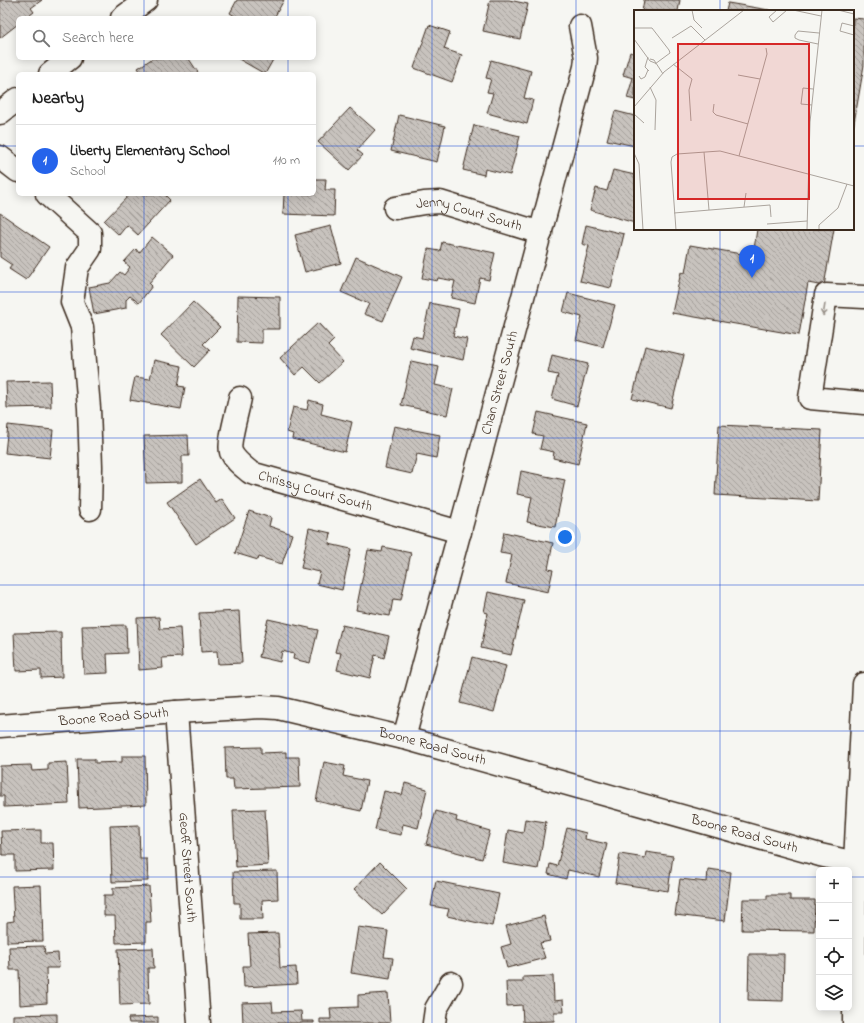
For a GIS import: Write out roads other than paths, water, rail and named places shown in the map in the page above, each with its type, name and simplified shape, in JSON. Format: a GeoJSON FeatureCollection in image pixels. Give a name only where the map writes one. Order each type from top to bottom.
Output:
{"type":"FeatureCollection","features":[{"type":"Feature","properties":{"kind":"street"},"geometry":{"type":"LineString","coordinates":[[125,16],[146,0]]}},
{"type":"Feature","properties":{"kind":"street","name":"Chan Street South"},"geometry":{"type":"LineString","coordinates":[[404,738],[585,67],[586,58],[580,26]]}},
{"type":"Feature","properties":{"kind":"street"},"geometry":{"type":"LineString","coordinates":[[52,72],[68,60]]}},
{"type":"Feature","properties":{"kind":"street"},"geometry":{"type":"LineString","coordinates":[[0,113],[16,101]]}},
{"type":"Feature","properties":{"kind":"street"},"geometry":{"type":"LineString","coordinates":[[0,157],[16,169]]}},
{"type":"Feature","properties":{"kind":"street"},"geometry":{"type":"LineString","coordinates":[[50,196],[90,233],[90,248],[77,268],[72,302],[82,328],[89,408],[90,509]]}},
{"type":"Feature","properties":{"kind":"street","name":"Jenny Court South"},"geometry":{"type":"LineString","coordinates":[[395,208],[440,202],[541,233]]}},
{"type":"Feature","properties":{"kind":"street"},"geometry":{"type":"LineString","coordinates":[[864,297],[826,295],[810,398],[864,403]]}},
{"type":"Feature","properties":{"kind":"street","name":"Chrissy Court South"},"geometry":{"type":"LineString","coordinates":[[240,398],[231,439],[231,451],[242,466],[251,473],[460,532]]}},
{"type":"Feature","properties":{"kind":"street"},"geometry":{"type":"LineString","coordinates":[[854,1023],[860,864],[864,684]]}},
{"type":"Feature","properties":{"kind":"street","name":"Boone Road South"},"geometry":{"type":"LineString","coordinates":[[0,726],[176,712],[261,707],[278,708],[404,738],[820,855],[860,864]]}},
{"type":"Feature","properties":{"kind":"street","name":"Geoff Street South"},"geometry":{"type":"LineString","coordinates":[[176,712],[199,1023]]}},
{"type":"Feature","properties":{"kind":"street"},"geometry":{"type":"LineString","coordinates":[[434,1023],[436,1009],[451,983]]}},
{"type":"Feature","properties":{"kind":"place","name":"Liberty Elementary School"},"geometry":{"type":"Point","coordinates":[752,278]}}]}
